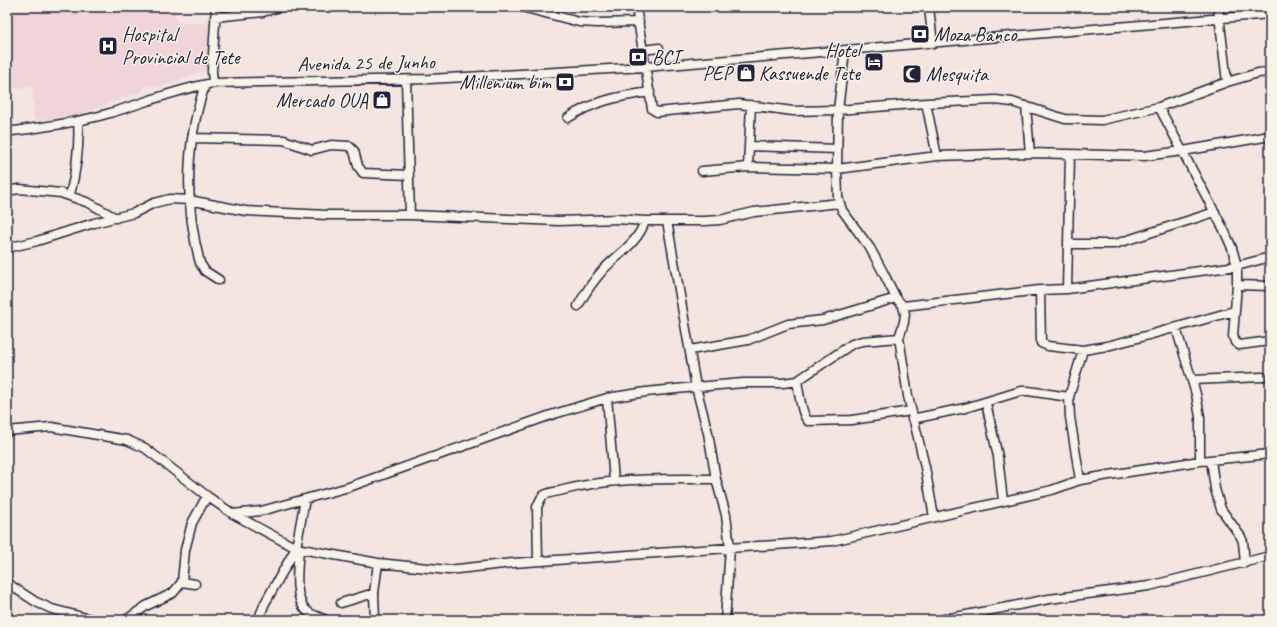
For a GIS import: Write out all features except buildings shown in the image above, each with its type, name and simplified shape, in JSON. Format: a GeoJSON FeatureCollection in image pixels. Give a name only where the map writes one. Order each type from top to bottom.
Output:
{"type":"FeatureCollection","features":[{"type":"Feature","properties":{"kind":"street"},"geometry":{"type":"LineString","coordinates":[[216,7],[212,71],[209,84],[201,97],[192,138],[188,168],[189,200],[200,263],[205,271],[219,280]]}},
{"type":"Feature","properties":{"kind":"street"},"geometry":{"type":"LineString","coordinates":[[215,17],[263,12],[280,7]]}},
{"type":"Feature","properties":{"kind":"street"},"geometry":{"type":"LineString","coordinates":[[523,7],[579,22],[639,22]]}},
{"type":"Feature","properties":{"kind":"street"},"geometry":{"type":"LineString","coordinates":[[636,7],[652,108],[657,112],[727,104],[751,105],[792,111],[838,110],[926,103],[996,100],[1012,102],[1065,119],[1102,120],[1159,107],[1227,82],[1258,73],[1270,72]]}},
{"type":"Feature","properties":{"kind":"street"},"geometry":{"type":"LineString","coordinates":[[929,7],[933,44]]}},
{"type":"Feature","properties":{"kind":"street"},"geometry":{"type":"LineString","coordinates":[[1218,7],[1227,82]]}},
{"type":"Feature","properties":{"kind":"street","name":"Avenida 25 de Junho"},"geometry":{"type":"LineString","coordinates":[[7,132],[68,124],[109,113],[188,88],[209,84],[406,80],[646,67],[933,44],[1270,14]]}},
{"type":"Feature","properties":{"kind":"street"},"geometry":{"type":"LineString","coordinates":[[643,50],[659,48]]}},
{"type":"Feature","properties":{"kind":"street"},"geometry":{"type":"LineString","coordinates":[[845,51],[838,110],[837,169],[839,203],[877,260],[896,298],[903,306],[905,314],[899,338],[911,415],[925,467],[934,517]]}},
{"type":"Feature","properties":{"kind":"street"},"geometry":{"type":"LineString","coordinates":[[406,80],[410,215]]}},
{"type":"Feature","properties":{"kind":"street"},"geometry":{"type":"LineString","coordinates":[[568,118],[586,107],[604,100],[650,92]]}},
{"type":"Feature","properties":{"kind":"street"},"geometry":{"type":"LineString","coordinates":[[926,103],[937,156]]}},
{"type":"Feature","properties":{"kind":"street"},"geometry":{"type":"LineString","coordinates":[[748,167],[751,105]]}},
{"type":"Feature","properties":{"kind":"street"},"geometry":{"type":"LineString","coordinates":[[1026,106],[1030,153]]}},
{"type":"Feature","properties":{"kind":"street"},"geometry":{"type":"LineString","coordinates":[[1159,107],[1215,212],[1232,248],[1237,266],[1233,336],[1239,345],[1270,341]]}},
{"type":"Feature","properties":{"kind":"street"},"geometry":{"type":"LineString","coordinates":[[70,195],[75,176],[78,152],[78,121]]}},
{"type":"Feature","properties":{"kind":"street"},"geometry":{"type":"LineString","coordinates":[[702,171],[748,167],[837,169],[937,156],[1030,153],[1144,156],[1270,136]]}},
{"type":"Feature","properties":{"kind":"street"},"geometry":{"type":"LineString","coordinates":[[192,138],[284,140],[312,150],[331,145],[349,146],[354,151],[358,166],[363,173],[409,175]]}},
{"type":"Feature","properties":{"kind":"street"},"geometry":{"type":"LineString","coordinates":[[749,146],[837,149]]}},
{"type":"Feature","properties":{"kind":"street"},"geometry":{"type":"LineString","coordinates":[[1067,289],[1070,155]]}},
{"type":"Feature","properties":{"kind":"street"},"geometry":{"type":"LineString","coordinates":[[7,191],[19,189],[54,191],[70,195],[90,203],[116,218]]}},
{"type":"Feature","properties":{"kind":"street"},"geometry":{"type":"LineString","coordinates":[[7,248],[37,241],[134,213],[161,200],[170,199],[189,200],[246,211],[328,215],[410,215],[559,221],[616,219],[645,221],[720,220],[754,212],[839,203]]}},
{"type":"Feature","properties":{"kind":"street"},"geometry":{"type":"LineString","coordinates":[[1068,244],[1115,244],[1215,212]]}},
{"type":"Feature","properties":{"kind":"street"},"geometry":{"type":"LineString","coordinates":[[578,306],[583,296],[604,270],[630,245],[642,230],[645,221]]}},
{"type":"Feature","properties":{"kind":"street"},"geometry":{"type":"LineString","coordinates":[[667,221],[696,387],[708,433],[716,479],[726,515],[730,548],[725,620]]}},
{"type":"Feature","properties":{"kind":"street"},"geometry":{"type":"LineString","coordinates":[[903,306],[1040,290],[1067,289],[1237,266],[1270,257]]}},
{"type":"Feature","properties":{"kind":"street"},"geometry":{"type":"LineString","coordinates":[[1237,285],[1270,286]]}},
{"type":"Feature","properties":{"kind":"street"},"geometry":{"type":"LineString","coordinates":[[1040,290],[1041,343],[1044,345],[1082,350],[1107,346],[1176,328],[1234,310]]}},
{"type":"Feature","properties":{"kind":"street"},"geometry":{"type":"LineString","coordinates":[[690,350],[748,340],[788,324],[823,320],[896,298]]}},
{"type":"Feature","properties":{"kind":"street"},"geometry":{"type":"LineString","coordinates":[[1176,328],[1184,359],[1193,380],[1196,392],[1200,417],[1200,461]]}},
{"type":"Feature","properties":{"kind":"street"},"geometry":{"type":"LineString","coordinates":[[233,514],[261,511],[385,475],[551,415],[607,398],[696,387],[743,384],[783,384],[797,381],[852,344],[862,341],[899,338]]}},
{"type":"Feature","properties":{"kind":"street"},"geometry":{"type":"LineString","coordinates":[[1080,480],[1070,417],[1069,397],[1082,350]]}},
{"type":"Feature","properties":{"kind":"street"},"geometry":{"type":"LineString","coordinates":[[1193,380],[1262,377]]}},
{"type":"Feature","properties":{"kind":"street"},"geometry":{"type":"LineString","coordinates":[[797,381],[803,411],[806,420],[808,421],[852,420],[911,415],[986,403],[1021,391],[1069,397]]}},
{"type":"Feature","properties":{"kind":"street"},"geometry":{"type":"LineString","coordinates":[[607,398],[614,481]]}},
{"type":"Feature","properties":{"kind":"street"},"geometry":{"type":"LineString","coordinates":[[986,403],[998,457],[1004,501]]}},
{"type":"Feature","properties":{"kind":"street"},"geometry":{"type":"LineString","coordinates":[[7,431],[51,427],[126,440],[145,448],[207,496],[233,514],[297,549],[378,563],[448,570],[513,562],[832,541],[1057,489],[1080,480],[1200,461],[1270,454]]}},
{"type":"Feature","properties":{"kind":"street"},"geometry":{"type":"LineString","coordinates":[[1211,460],[1215,489],[1221,509],[1241,537],[1246,563]]}},
{"type":"Feature","properties":{"kind":"street"},"geometry":{"type":"LineString","coordinates":[[538,561],[537,507],[544,495],[582,486],[614,481],[675,478],[716,479]]}},
{"type":"Feature","properties":{"kind":"street"},"geometry":{"type":"LineString","coordinates":[[126,620],[146,606],[173,593],[182,582],[185,550],[192,524],[207,496]]}},
{"type":"Feature","properties":{"kind":"street"},"geometry":{"type":"LineString","coordinates":[[305,499],[297,549],[298,587],[306,611],[306,620]]}},
{"type":"Feature","properties":{"kind":"street"},"geometry":{"type":"LineString","coordinates":[[258,620],[265,603],[297,549]]}},
{"type":"Feature","properties":{"kind":"street"},"geometry":{"type":"LineString","coordinates":[[940,620],[1048,599],[1149,586],[1270,556]]}},
{"type":"Feature","properties":{"kind":"street"},"geometry":{"type":"LineString","coordinates":[[375,620],[374,593],[378,563]]}},
{"type":"Feature","properties":{"kind":"street"},"geometry":{"type":"LineString","coordinates":[[182,582],[195,584]]}},
{"type":"Feature","properties":{"kind":"street"},"geometry":{"type":"LineString","coordinates":[[7,583],[36,602],[52,609],[94,620]]}},
{"type":"Feature","properties":{"kind":"street"},"geometry":{"type":"LineString","coordinates":[[341,603],[374,593]]}},
{"type":"Feature","properties":{"kind":"street"},"geometry":{"type":"LineString","coordinates":[[306,611],[326,620]]}},
{"type":"Feature","properties":{"kind":"shaded area","name":"Hospital Provincial de Tete"},"geometry":{"type":"Polygon","coordinates":[[[7,7],[176,7],[176,22],[210,23],[208,69],[160,87],[146,86],[142,91],[74,117],[34,120],[32,87],[7,89],[7,7]]]}},
{"type":"Feature","properties":{"kind":"place","name":"Moza Banco"},"geometry":{"type":"Point","coordinates":[920,34]}},
{"type":"Feature","properties":{"kind":"place","name":"Hospital Provincial de Tete"},"geometry":{"type":"Point","coordinates":[108,46]}},
{"type":"Feature","properties":{"kind":"place","name":"BCI"},"geometry":{"type":"Point","coordinates":[638,57]}},
{"type":"Feature","properties":{"kind":"place","name":"Hotel Kassuende Tete"},"geometry":{"type":"Point","coordinates":[874,62]}},
{"type":"Feature","properties":{"kind":"place","name":"PEP"},"geometry":{"type":"Point","coordinates":[746,73]}},
{"type":"Feature","properties":{"kind":"place","name":"Mesquita"},"geometry":{"type":"Point","coordinates":[912,74]}},
{"type":"Feature","properties":{"kind":"place","name":"Millenium bim"},"geometry":{"type":"Point","coordinates":[565,82]}},
{"type":"Feature","properties":{"kind":"place","name":"Mercado OUA"},"geometry":{"type":"Point","coordinates":[382,100]}}]}
